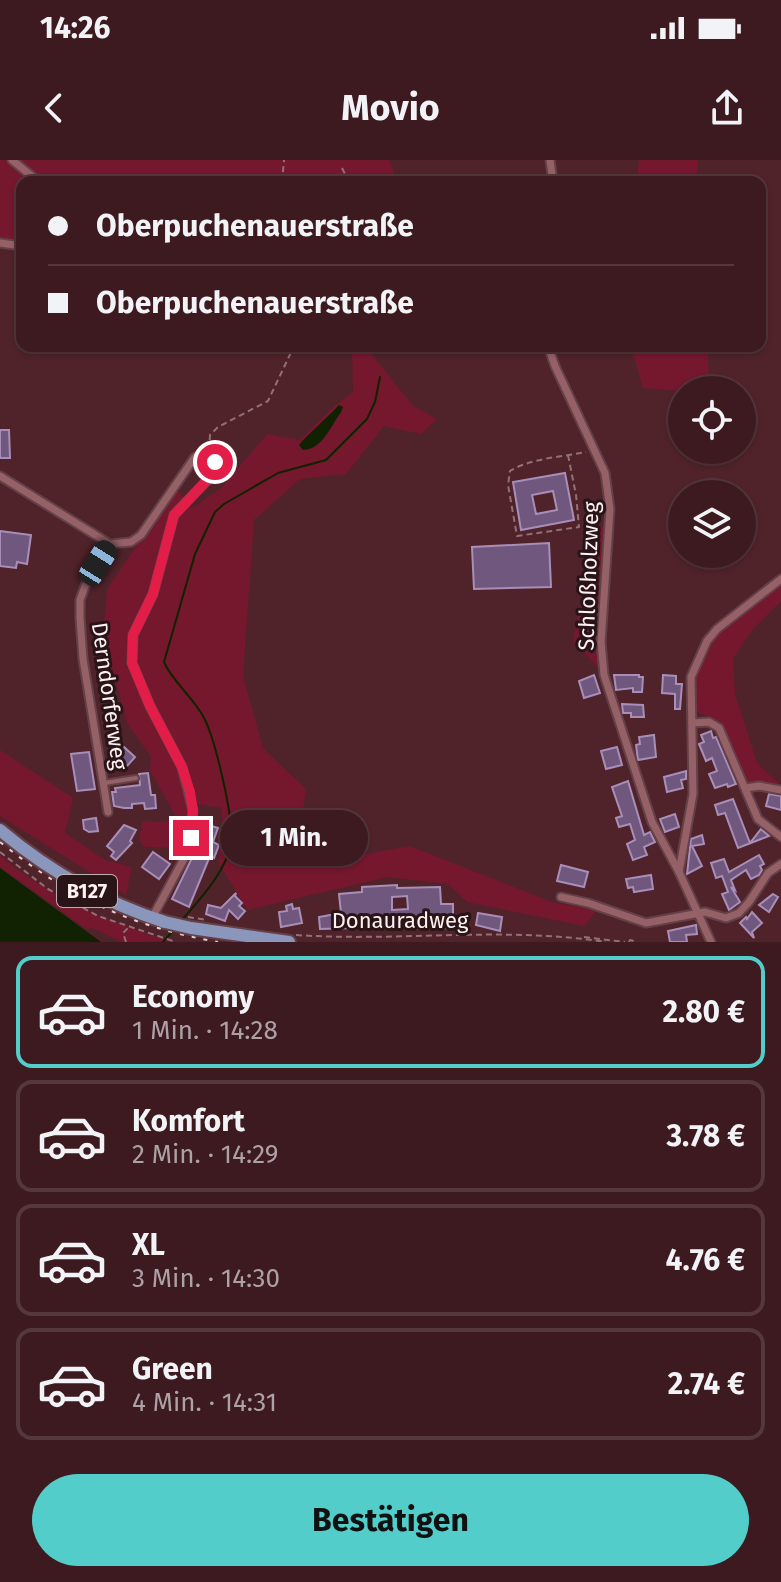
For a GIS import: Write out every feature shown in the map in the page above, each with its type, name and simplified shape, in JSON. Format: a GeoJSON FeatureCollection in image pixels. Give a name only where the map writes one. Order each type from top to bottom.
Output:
{"type":"FeatureCollection","features":[{"type":"Feature","properties":{"kind":"main road","name":"B127"},"geometry":{"type":"LineString","coordinates":[[0,830],[52,870],[90,893],[158,920],[191,921],[292,938]]}},
{"type":"Feature","properties":{"kind":"street"},"geometry":{"type":"LineString","coordinates":[[12,160],[32,176]]}},
{"type":"Feature","properties":{"kind":"street","name":"Schloßholzweg"},"geometry":{"type":"LineString","coordinates":[[550,352],[605,473],[610,509],[601,642],[604,675],[652,822],[711,942]]}},
{"type":"Feature","properties":{"kind":"street"},"geometry":{"type":"LineString","coordinates":[[0,476],[110,544],[131,542],[141,535],[195,457],[202,455],[215,462],[215,472],[174,515],[153,594],[133,635],[132,663],[150,706],[182,767],[193,811],[186,855],[158,920]]}},
{"type":"Feature","properties":{"kind":"street","name":"Derndorferweg"},"geometry":{"type":"LineString","coordinates":[[108,812],[83,659],[80,600],[87,581],[110,544]]}},
{"type":"Feature","properties":{"kind":"street"},"geometry":{"type":"LineString","coordinates":[[679,872],[693,794],[691,677],[707,641],[717,629],[781,579]]}},
{"type":"Feature","properties":{"kind":"street"},"geometry":{"type":"LineString","coordinates":[[692,723],[709,722],[719,728],[758,819],[781,837]]}},
{"type":"Feature","properties":{"kind":"street"},"geometry":{"type":"LineString","coordinates":[[746,788],[759,786],[781,790]]}},
{"type":"Feature","properties":{"kind":"street"},"geometry":{"type":"LineString","coordinates":[[561,897],[646,923],[705,912],[719,918],[733,917],[749,902],[768,873],[781,864]]}},
{"type":"Feature","properties":{"kind":"lane"},"geometry":{"type":"LineString","coordinates":[[104,783],[136,778]]}},
{"type":"Feature","properties":{"kind":"path"},"geometry":{"type":"LineString","coordinates":[[342,168],[346,176]]}},
{"type":"Feature","properties":{"kind":"path"},"geometry":{"type":"LineString","coordinates":[[202,455],[209,452],[210,435],[218,427],[268,401],[291,352]]}},
{"type":"Feature","properties":{"kind":"path"},"geometry":{"type":"LineString","coordinates":[[568,455],[579,527],[517,536],[508,485],[510,471],[519,466],[568,455],[595,450]]}},
{"type":"Feature","properties":{"kind":"path"},"geometry":{"type":"LineString","coordinates":[[0,852],[60,896],[98,916],[176,942]]}},
{"type":"Feature","properties":{"kind":"path"},"geometry":{"type":"LineString","coordinates":[[191,921],[207,921],[191,921]]}},
{"type":"Feature","properties":{"kind":"path"},"geometry":{"type":"LineString","coordinates":[[126,942],[123,933],[130,927]]}},
{"type":"Feature","properties":{"kind":"path","name":"Donauradweg"},"geometry":{"type":"LineString","coordinates":[[292,938],[532,935],[606,942]]}},
{"type":"Feature","properties":{"kind":"path"},"geometry":{"type":"LineString","coordinates":[[584,939],[585,936],[637,942]]}},
{"type":"Feature","properties":{"kind":"shaded area"},"geometry":{"type":"Polygon","coordinates":[[[0,160],[389,160],[396,176],[16,176],[16,239],[0,238],[0,160]]]}},
{"type":"Feature","properties":{"kind":"shaded area"},"geometry":{"type":"Polygon","coordinates":[[[639,160],[698,160],[697,176],[638,176],[639,160]]]}},
{"type":"Feature","properties":{"kind":"shaded area"},"geometry":{"type":"Polygon","coordinates":[[[352,352],[370,352],[413,406],[437,419],[421,434],[384,426],[346,474],[300,479],[254,520],[243,676],[263,748],[306,789],[295,867],[410,846],[552,902],[597,910],[584,926],[467,902],[448,884],[388,877],[248,910],[219,864],[222,808],[192,803],[177,836],[176,848],[145,847],[139,840],[142,821],[177,819],[150,770],[151,757],[127,723],[103,634],[107,589],[176,488],[192,508],[221,488],[267,434],[300,440],[353,392],[352,352]]]}},
{"type":"Feature","properties":{"kind":"shaded area"},"geometry":{"type":"Polygon","coordinates":[[[633,352],[707,352],[709,376],[668,376],[668,390],[643,388],[633,352]]]}},
{"type":"Feature","properties":{"kind":"shaded area"},"geometry":{"type":"Polygon","coordinates":[[[339,405],[343,407],[341,412],[325,436],[316,446],[303,450],[299,445],[339,405]]]}},
{"type":"Feature","properties":{"kind":"shaded area"},"geometry":{"type":"Polygon","coordinates":[[[596,527],[605,527],[602,668],[573,640],[579,608],[589,595],[591,567],[588,545],[596,527]]]}},
{"type":"Feature","properties":{"kind":"shaded area"},"geometry":{"type":"Polygon","coordinates":[[[781,583],[781,601],[752,630],[733,659],[735,694],[757,763],[781,786],[748,784],[724,732],[708,717],[697,712],[694,677],[710,643],[721,630],[781,583]]]}},
{"type":"Feature","properties":{"kind":"shaded area"},"geometry":{"type":"Polygon","coordinates":[[[0,750],[73,798],[65,833],[105,860],[132,867],[126,895],[0,816],[0,750]]]}},
{"type":"Feature","properties":{"kind":"shaded area"},"geometry":{"type":"Polygon","coordinates":[[[0,855],[58,895],[123,925],[168,941],[121,942],[91,927],[88,930],[0,867],[0,855]]]}},
{"type":"Feature","properties":{"kind":"shaded area"},"geometry":{"type":"Polygon","coordinates":[[[0,868],[101,942],[0,942],[0,868]]]}},
{"type":"Feature","properties":{"kind":"building"},"geometry":{"type":"Polygon","coordinates":[[[0,430],[9,430],[10,458],[0,458],[0,430]]]}},
{"type":"Feature","properties":{"kind":"building"},"geometry":{"type":"Polygon","coordinates":[[[565,473],[574,520],[521,530],[513,482],[565,473]],[[553,491],[532,495],[536,514],[557,510],[553,491]]]}},
{"type":"Feature","properties":{"kind":"building"},"geometry":{"type":"Polygon","coordinates":[[[0,531],[31,535],[27,564],[17,562],[16,568],[0,566],[0,531]]]}},
{"type":"Feature","properties":{"kind":"building"},"geometry":{"type":"Polygon","coordinates":[[[549,543],[551,587],[474,589],[472,547],[549,543]]]}},
{"type":"Feature","properties":{"kind":"building"},"geometry":{"type":"Polygon","coordinates":[[[594,675],[600,693],[584,698],[579,681],[594,675]]]}},
{"type":"Feature","properties":{"kind":"building"},"geometry":{"type":"Polygon","coordinates":[[[614,675],[643,677],[642,692],[633,692],[633,688],[616,690],[614,675]]]}},
{"type":"Feature","properties":{"kind":"building"},"geometry":{"type":"Polygon","coordinates":[[[663,675],[676,676],[676,684],[682,684],[680,709],[675,709],[675,694],[662,693],[663,675]]]}},
{"type":"Feature","properties":{"kind":"building"},"geometry":{"type":"Polygon","coordinates":[[[622,704],[643,705],[644,717],[631,717],[631,713],[623,713],[622,704]]]}},
{"type":"Feature","properties":{"kind":"building"},"geometry":{"type":"Polygon","coordinates":[[[711,731],[736,784],[715,788],[709,774],[717,771],[712,758],[706,761],[699,744],[704,742],[701,735],[711,731]]]}},
{"type":"Feature","properties":{"kind":"building"},"geometry":{"type":"Polygon","coordinates":[[[654,735],[656,757],[638,760],[636,745],[640,744],[639,737],[654,735]]]}},
{"type":"Feature","properties":{"kind":"building"},"geometry":{"type":"Polygon","coordinates":[[[124,747],[135,757],[127,766],[119,766],[112,760],[124,747]]]}},
{"type":"Feature","properties":{"kind":"building"},"geometry":{"type":"Polygon","coordinates":[[[617,747],[622,765],[606,769],[601,751],[617,747]]]}},
{"type":"Feature","properties":{"kind":"building"},"geometry":{"type":"Polygon","coordinates":[[[89,752],[95,789],[77,791],[71,754],[89,752]]]}},
{"type":"Feature","properties":{"kind":"building"},"geometry":{"type":"Polygon","coordinates":[[[686,771],[686,779],[681,780],[683,788],[667,792],[664,777],[686,771]]]}},
{"type":"Feature","properties":{"kind":"building"},"geometry":{"type":"Polygon","coordinates":[[[148,773],[156,808],[145,809],[144,803],[132,804],[132,808],[114,806],[112,792],[116,792],[115,788],[140,785],[139,774],[148,773]]]}},
{"type":"Feature","properties":{"kind":"building"},"geometry":{"type":"Polygon","coordinates":[[[628,781],[644,835],[650,832],[655,842],[644,847],[647,855],[633,860],[627,844],[635,840],[630,824],[619,827],[616,818],[622,816],[612,787],[628,781]]]}},
{"type":"Feature","properties":{"kind":"building"},"geometry":{"type":"Polygon","coordinates":[[[769,794],[781,796],[781,810],[766,806],[769,794]]]}},
{"type":"Feature","properties":{"kind":"building"},"geometry":{"type":"Polygon","coordinates":[[[733,799],[750,843],[761,829],[769,836],[738,848],[725,813],[718,815],[715,805],[733,799]]]}},
{"type":"Feature","properties":{"kind":"building"},"geometry":{"type":"Polygon","coordinates":[[[675,814],[679,827],[665,832],[660,819],[675,814]]]}},
{"type":"Feature","properties":{"kind":"building"},"geometry":{"type":"Polygon","coordinates":[[[96,818],[98,831],[84,829],[83,820],[96,818]]]}},
{"type":"Feature","properties":{"kind":"building"},"geometry":{"type":"Polygon","coordinates":[[[124,825],[136,830],[130,841],[132,843],[116,860],[111,856],[114,852],[107,846],[124,825]]]}},
{"type":"Feature","properties":{"kind":"building"},"geometry":{"type":"Polygon","coordinates":[[[208,825],[218,828],[213,842],[219,845],[214,858],[210,856],[189,907],[172,899],[192,858],[198,836],[204,838],[208,825]]]}},
{"type":"Feature","properties":{"kind":"building"},"geometry":{"type":"Polygon","coordinates":[[[702,835],[704,844],[692,846],[702,866],[687,874],[691,839],[702,835]]]}},
{"type":"Feature","properties":{"kind":"building"},"geometry":{"type":"Polygon","coordinates":[[[153,852],[170,864],[159,879],[142,867],[153,852]]]}},
{"type":"Feature","properties":{"kind":"building"},"geometry":{"type":"Polygon","coordinates":[[[759,855],[764,864],[760,866],[762,870],[759,875],[751,879],[746,870],[731,880],[735,890],[731,887],[740,902],[729,910],[722,894],[728,892],[722,876],[716,878],[711,863],[724,859],[729,872],[759,855]]]}},
{"type":"Feature","properties":{"kind":"building"},"geometry":{"type":"Polygon","coordinates":[[[561,865],[588,872],[584,887],[557,881],[561,865]]]}},
{"type":"Feature","properties":{"kind":"building"},"geometry":{"type":"Polygon","coordinates":[[[651,875],[653,889],[634,892],[633,887],[628,888],[626,879],[651,875]]]}},
{"type":"Feature","properties":{"kind":"building"},"geometry":{"type":"Polygon","coordinates":[[[362,887],[440,887],[441,904],[453,904],[453,928],[408,929],[408,924],[398,924],[398,919],[364,918],[364,924],[354,925],[354,928],[320,929],[319,917],[341,913],[339,894],[362,892],[362,887]],[[407,896],[392,897],[392,910],[408,909],[407,896]]]}},
{"type":"Feature","properties":{"kind":"building"},"geometry":{"type":"Polygon","coordinates":[[[236,893],[235,896],[242,903],[239,906],[245,911],[238,919],[229,910],[225,921],[206,914],[208,905],[221,908],[236,893]]]}},
{"type":"Feature","properties":{"kind":"building"},"geometry":{"type":"Polygon","coordinates":[[[773,894],[778,897],[769,912],[759,905],[773,894]]]}},
{"type":"Feature","properties":{"kind":"building"},"geometry":{"type":"Polygon","coordinates":[[[292,904],[293,909],[299,908],[302,923],[281,927],[279,912],[287,911],[286,906],[292,904]]]}},
{"type":"Feature","properties":{"kind":"building"},"geometry":{"type":"Polygon","coordinates":[[[752,912],[762,923],[752,932],[754,938],[740,923],[752,912]]]}},
{"type":"Feature","properties":{"kind":"building"},"geometry":{"type":"Polygon","coordinates":[[[478,913],[502,917],[500,931],[476,925],[478,913]]]}},
{"type":"Feature","properties":{"kind":"building"},"geometry":{"type":"Polygon","coordinates":[[[696,925],[697,934],[686,935],[687,942],[670,942],[668,931],[696,925]]]}},
{"type":"Feature","properties":{"kind":"waterway"},"geometry":{"type":"LineString","coordinates":[[182,920],[218,874],[231,842],[227,798],[208,726],[164,662],[195,554],[215,512],[224,504],[278,473],[326,460],[367,419],[375,402],[380,377]]}},
{"type":"Feature","properties":{"kind":"waterway"},"geometry":{"type":"LineString","coordinates":[[163,942],[173,931]]}},
{"type":"Feature","properties":{"kind":"railway"},"geometry":{"type":"LineString","coordinates":[[0,842],[51,879],[102,907],[157,928],[218,942]]}},
{"type":"Feature","properties":{"kind":"route"},"geometry":{"type":"LineString","coordinates":[[191,838],[193,811],[190,792],[182,767],[138,680],[132,663],[133,635],[153,594],[174,515],[215,472],[215,462]]}}]}
